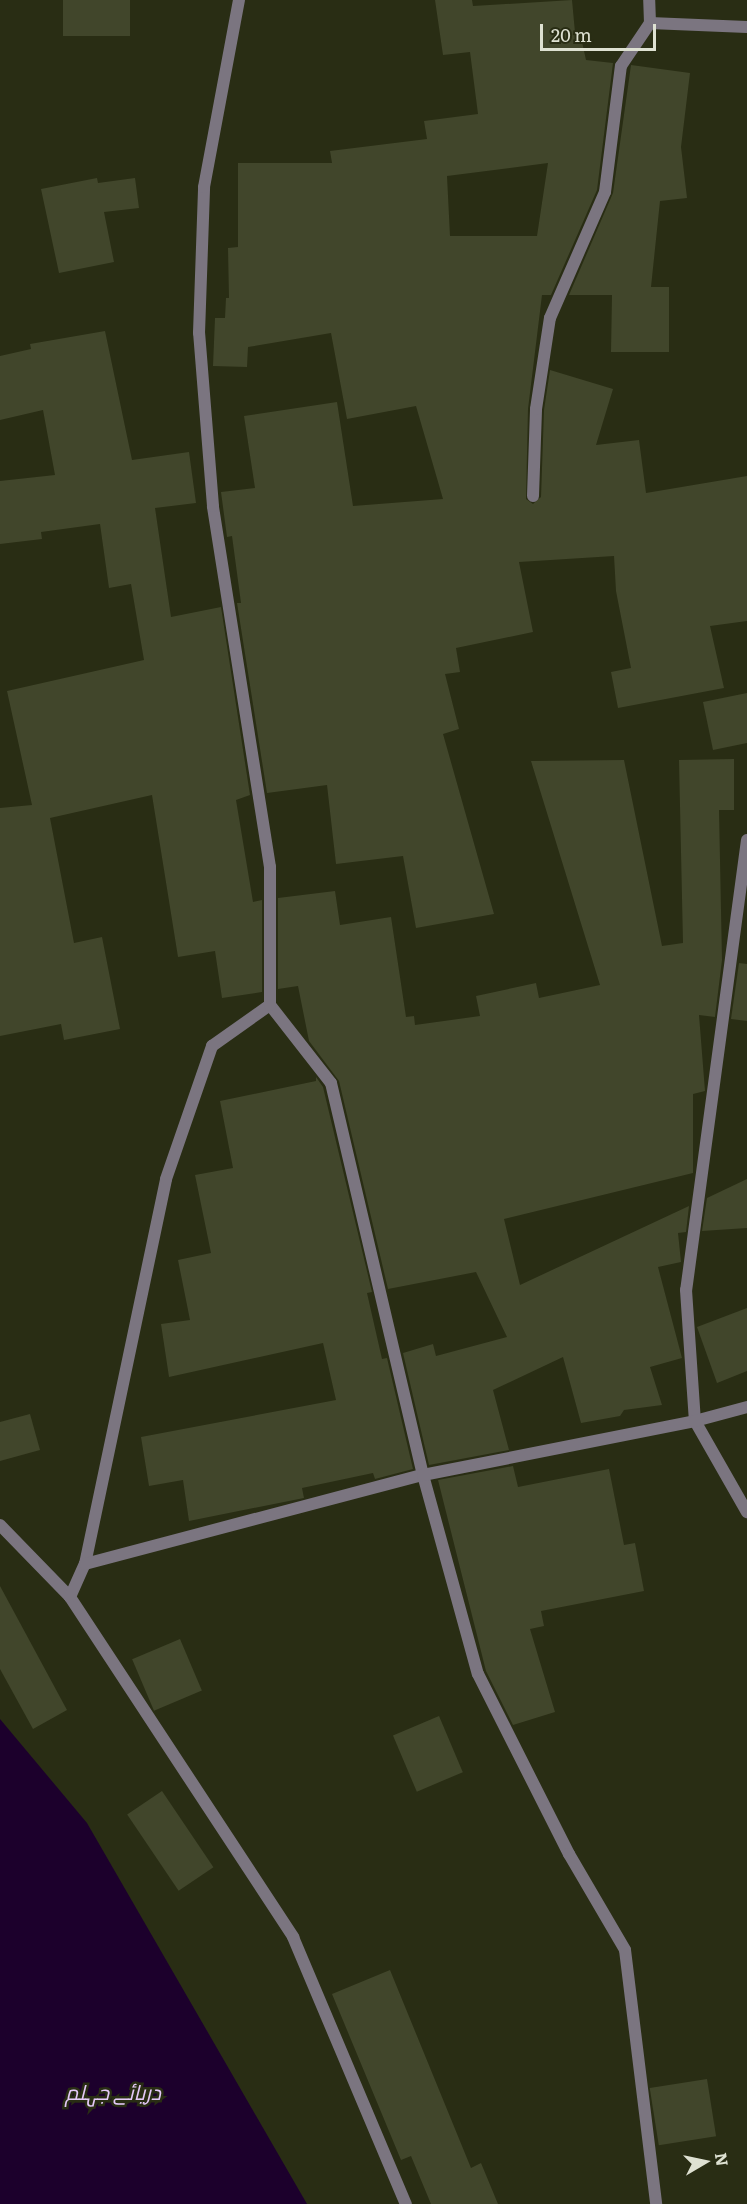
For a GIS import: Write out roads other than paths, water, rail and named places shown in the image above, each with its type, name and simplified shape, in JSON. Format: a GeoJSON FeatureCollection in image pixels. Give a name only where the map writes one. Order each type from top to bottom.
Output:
{"type":"FeatureCollection","features":[{"type":"Feature","properties":{"kind":"street"},"geometry":{"type":"LineString","coordinates":[[239,0],[204,187],[199,333],[213,506],[270,867],[270,1005],[331,1083],[423,1475],[478,1674],[569,1854],[625,1950],[657,2204]]}},
{"type":"Feature","properties":{"kind":"street"},"geometry":{"type":"LineString","coordinates":[[532,496],[536,409],[550,318],[605,192],[621,66],[650,23],[649,0]]}},
{"type":"Feature","properties":{"kind":"street"},"geometry":{"type":"LineString","coordinates":[[650,23],[747,27]]}},
{"type":"Feature","properties":{"kind":"street"},"geometry":{"type":"LineString","coordinates":[[747,840],[686,1290],[695,1421],[747,1512]]}},
{"type":"Feature","properties":{"kind":"street"},"geometry":{"type":"LineString","coordinates":[[70,1597],[85,1564],[166,1179],[212,1046],[270,1005]]}},
{"type":"Feature","properties":{"kind":"street"},"geometry":{"type":"LineString","coordinates":[[85,1564],[423,1475],[695,1421],[747,1407]]}},
{"type":"Feature","properties":{"kind":"street"},"geometry":{"type":"LineString","coordinates":[[0,1524],[70,1597],[293,1937],[406,2204]]}},
{"type":"Feature","properties":{"kind":"water","name":"دریائے جہلم"},"geometry":{"type":"Polygon","coordinates":[[[0,1719],[87,1823],[307,2204],[0,2204],[0,1719]]]}}]}
